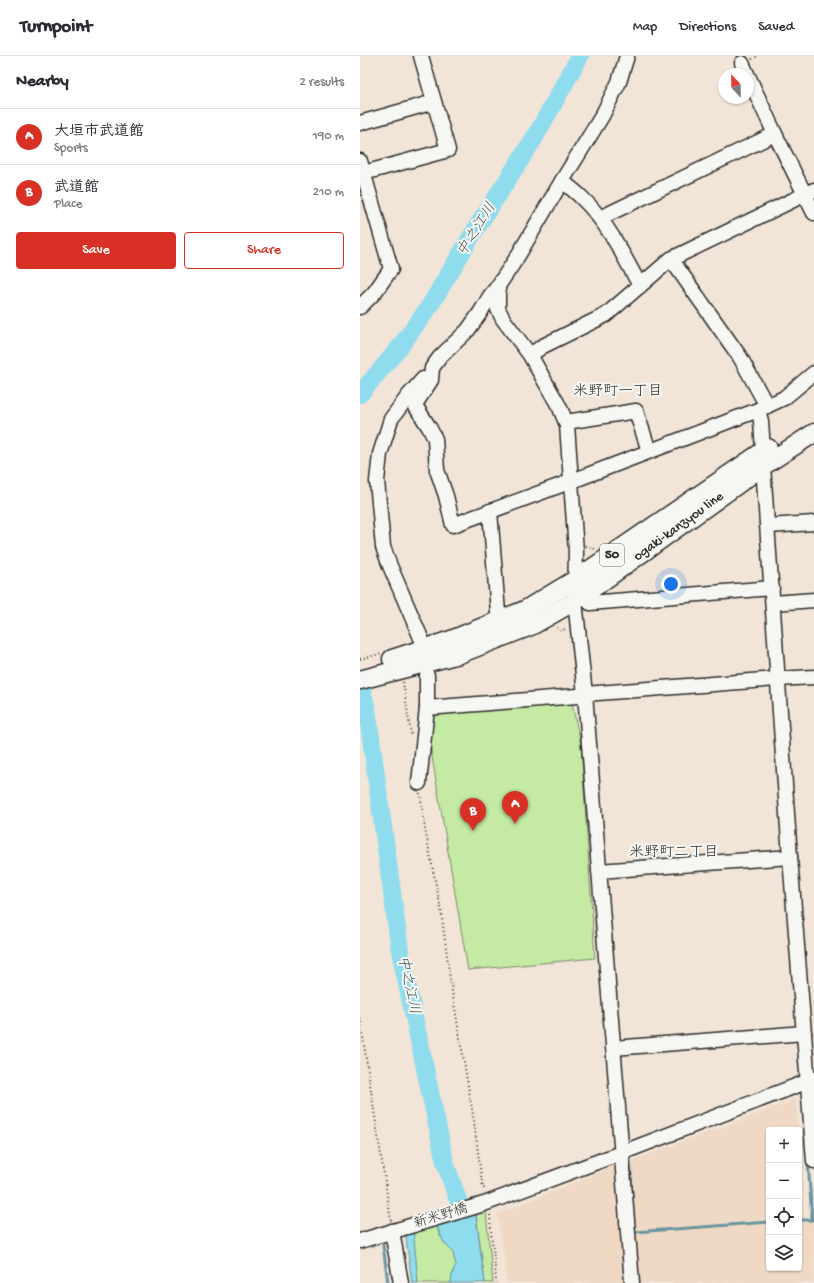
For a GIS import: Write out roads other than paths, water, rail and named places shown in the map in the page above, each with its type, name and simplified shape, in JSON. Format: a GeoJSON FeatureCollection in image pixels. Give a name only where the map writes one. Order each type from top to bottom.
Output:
{"type":"FeatureCollection","features":[{"type":"Feature","properties":{"kind":"main road","name":"ogaki-kanzyou line"},"geometry":{"type":"LineString","coordinates":[[360,680],[397,668],[459,654],[533,625],[583,602],[814,419]]}},
{"type":"Feature","properties":{"kind":"main road","name":"ogaki-kanzyou line"},"geometry":{"type":"LineString","coordinates":[[360,668],[397,668],[451,640],[526,610],[763,459],[814,433]]}},
{"type":"Feature","properties":{"kind":"street"},"geometry":{"type":"LineString","coordinates":[[360,307],[374,293],[391,269],[361,169],[448,150],[421,56]]}},
{"type":"Feature","properties":{"kind":"street"},"geometry":{"type":"LineString","coordinates":[[421,638],[383,547],[377,481],[380,454],[391,419],[440,357],[468,330],[516,259],[602,116],[619,82],[626,56]]}},
{"type":"Feature","properties":{"kind":"street"},"geometry":{"type":"LineString","coordinates":[[754,88],[775,134],[809,192],[814,213]]}},
{"type":"Feature","properties":{"kind":"street"},"geometry":{"type":"LineString","coordinates":[[360,123],[434,102]]}},
{"type":"Feature","properties":{"kind":"street"},"geometry":{"type":"LineString","coordinates":[[600,218],[775,134]]}},
{"type":"Feature","properties":{"kind":"street"},"geometry":{"type":"LineString","coordinates":[[562,181],[582,197],[600,218],[624,256],[640,286]]}},
{"type":"Feature","properties":{"kind":"street"},"geometry":{"type":"LineString","coordinates":[[530,355],[543,346],[606,315],[671,259],[809,192]]}},
{"type":"Feature","properties":{"kind":"street"},"geometry":{"type":"LineString","coordinates":[[671,259],[740,357],[762,408],[760,421],[777,678],[804,1034],[811,1080],[814,1161]]}},
{"type":"Feature","properties":{"kind":"street"},"geometry":{"type":"LineString","coordinates":[[498,286],[498,308],[503,319],[530,355],[560,408],[566,422],[572,481],[576,551],[575,580],[583,602],[584,694],[632,1283]]}},
{"type":"Feature","properties":{"kind":"street"},"geometry":{"type":"LineString","coordinates":[[432,368],[431,380],[416,403],[416,407],[429,427],[434,439],[437,470],[446,496],[453,525],[762,408],[784,398],[814,373]]}},
{"type":"Feature","properties":{"kind":"street"},"geometry":{"type":"LineString","coordinates":[[566,422],[636,411],[649,451]]}},
{"type":"Feature","properties":{"kind":"street"},"geometry":{"type":"LineString","coordinates":[[490,511],[498,613]]}},
{"type":"Feature","properties":{"kind":"street"},"geometry":{"type":"LineString","coordinates":[[768,526],[814,523]]}},
{"type":"Feature","properties":{"kind":"street"},"geometry":{"type":"LineString","coordinates":[[583,602],[772,588]]}},
{"type":"Feature","properties":{"kind":"street"},"geometry":{"type":"LineString","coordinates":[[773,603],[814,600]]}},
{"type":"Feature","properties":{"kind":"street"},"geometry":{"type":"LineString","coordinates":[[419,783],[427,708],[427,675]]}},
{"type":"Feature","properties":{"kind":"street"},"geometry":{"type":"LineString","coordinates":[[427,708],[777,678],[814,677]]}},
{"type":"Feature","properties":{"kind":"street"},"geometry":{"type":"LineString","coordinates":[[599,871],[790,857]]}},
{"type":"Feature","properties":{"kind":"street"},"geometry":{"type":"LineString","coordinates":[[613,1048],[804,1034]]}},
{"type":"Feature","properties":{"kind":"street","name":"新米野橋"},"geometry":{"type":"LineString","coordinates":[[360,1241],[486,1203],[811,1080]]}},
{"type":"Feature","properties":{"kind":"street"},"geometry":{"type":"LineString","coordinates":[[395,1231],[401,1283]]}},
{"type":"Feature","properties":{"kind":"water"},"geometry":{"type":"Polygon","coordinates":[[[475,1210],[485,1283],[451,1283],[456,1264],[453,1252],[444,1243],[435,1222],[475,1210]]]}},
{"type":"Feature","properties":{"kind":"water"},"geometry":{"type":"Polygon","coordinates":[[[413,1227],[418,1283],[412,1283],[405,1230],[413,1227]]]}},
{"type":"Feature","properties":{"kind":"waterway","name":"中之江川"},"geometry":{"type":"LineString","coordinates":[[360,394],[399,348],[429,307],[477,227],[535,137],[580,56]]}},
{"type":"Feature","properties":{"kind":"waterway","name":"中之江川"},"geometry":{"type":"LineString","coordinates":[[360,682],[367,709],[400,951],[445,1162],[464,1218],[465,1227]]}},
{"type":"Feature","properties":{"kind":"waterway","name":"中之江川"},"geometry":{"type":"LineString","coordinates":[[360,697],[367,709]]}},
{"type":"Feature","properties":{"kind":"waterway"},"geometry":{"type":"LineString","coordinates":[[630,1158],[633,1214]]}},
{"type":"Feature","properties":{"kind":"waterway"},"geometry":{"type":"LineString","coordinates":[[808,1161],[812,1219]]}},
{"type":"Feature","properties":{"kind":"waterway"},"geometry":{"type":"LineString","coordinates":[[802,1220],[813,1220]]}},
{"type":"Feature","properties":{"kind":"waterway"},"geometry":{"type":"LineString","coordinates":[[635,1230],[635,1232],[766,1222]]}},
{"type":"Feature","properties":{"kind":"waterway"},"geometry":{"type":"LineString","coordinates":[[383,1245],[388,1283]]}},
{"type":"Feature","properties":{"kind":"place","name":"大垣市武道館"},"geometry":{"type":"Point","coordinates":[515,824]}},
{"type":"Feature","properties":{"kind":"place","name":"武道館"},"geometry":{"type":"Point","coordinates":[473,831]}},
{"type":"Feature","properties":{"kind":"district","name":"米野町一丁目"},"geometry":{"type":"Point","coordinates":[618,392]}},
{"type":"Feature","properties":{"kind":"district","name":"米野町二丁目"},"geometry":{"type":"Point","coordinates":[674,853]}}]}
